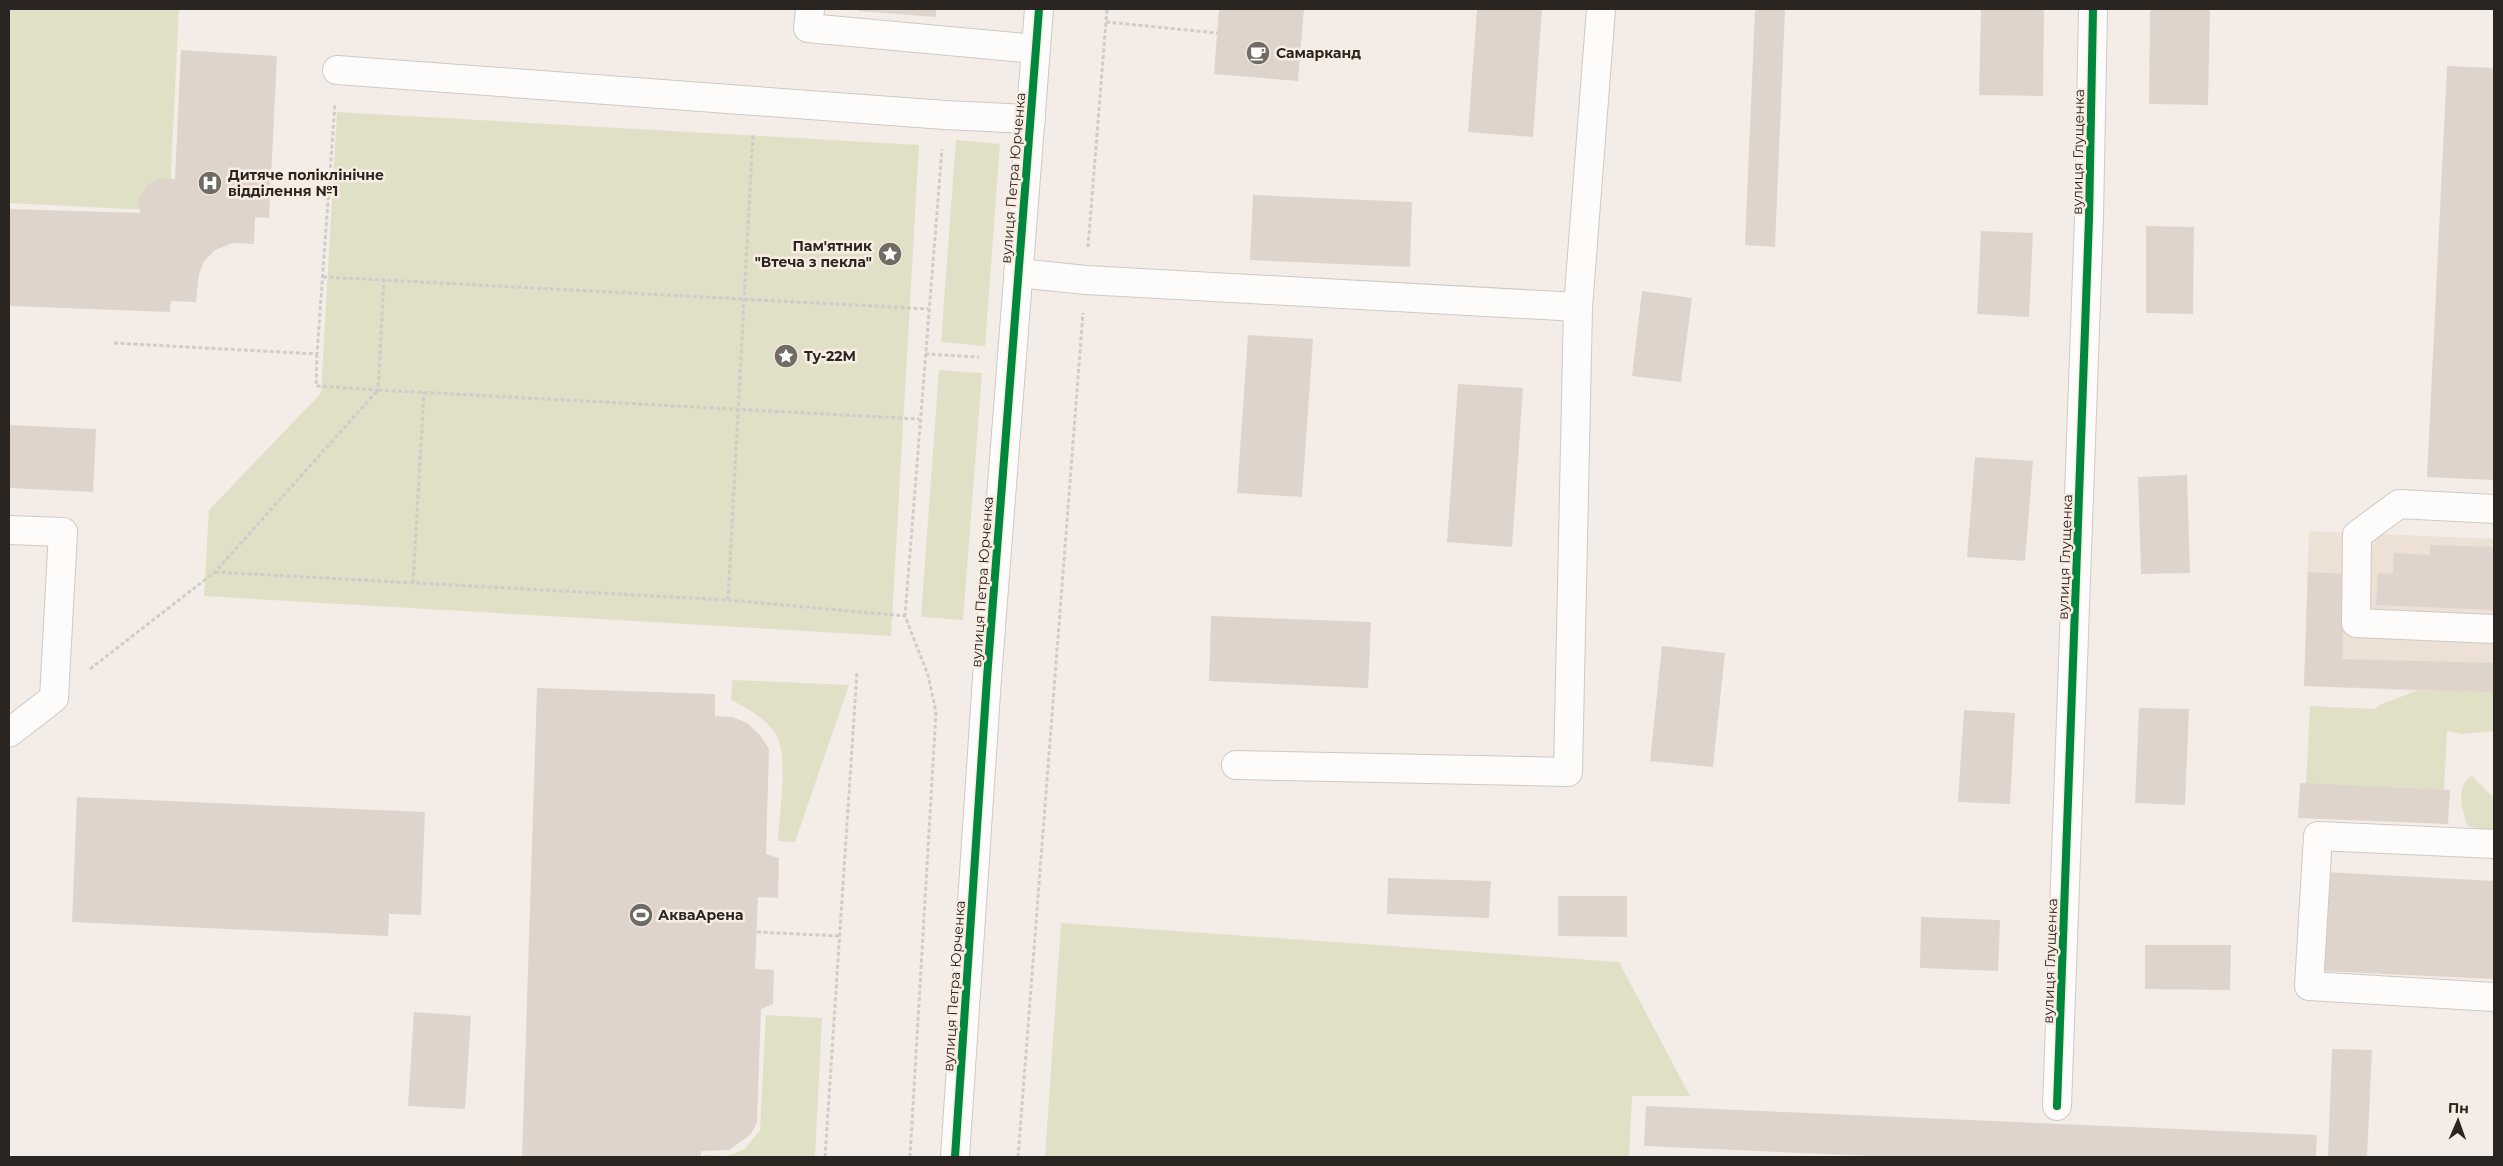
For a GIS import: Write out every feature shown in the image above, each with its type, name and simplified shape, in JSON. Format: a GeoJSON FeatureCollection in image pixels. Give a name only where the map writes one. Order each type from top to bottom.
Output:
{"type":"FeatureCollection","features":[{"type":"Feature","properties":{"kind":"street"},"geometry":{"type":"LineString","coordinates":[[810,9],[808,28],[1036,49]]}},
{"type":"Feature","properties":{"kind":"street","name":"вулиця Петра Юрченка"},"geometry":{"type":"LineString","coordinates":[[955,1157],[986,688],[1039,9]]}},
{"type":"Feature","properties":{"kind":"street"},"geometry":{"type":"LineString","coordinates":[[1236,765],[1568,772],[1578,307],[1602,9]]}},
{"type":"Feature","properties":{"kind":"street","name":"вулиця Глущенка"},"geometry":{"type":"LineString","coordinates":[[2057,1106],[2089,218],[2092,9]]}},
{"type":"Feature","properties":{"kind":"street"},"geometry":{"type":"LineString","coordinates":[[337,70],[945,115],[1030,119]]}},
{"type":"Feature","properties":{"kind":"street"},"geometry":{"type":"LineString","coordinates":[[1018,273],[1086,280],[1578,307]]}},
{"type":"Feature","properties":{"kind":"street"},"geometry":{"type":"LineString","coordinates":[[2494,509],[2399,504],[2356,535],[2356,623],[2494,630]]}},
{"type":"Feature","properties":{"kind":"street"},"geometry":{"type":"LineString","coordinates":[[9,530],[63,532],[54,698],[9,733]]}},
{"type":"Feature","properties":{"kind":"street"},"geometry":{"type":"LineString","coordinates":[[2494,844],[2318,836],[2309,986],[2494,997]]}},
{"type":"Feature","properties":{"kind":"path"},"geometry":{"type":"LineString","coordinates":[[1018,1157],[1107,9]]}},
{"type":"Feature","properties":{"kind":"path"},"geometry":{"type":"LineString","coordinates":[[1106,22],[1217,33]]}},
{"type":"Feature","properties":{"kind":"path"},"geometry":{"type":"LineString","coordinates":[[337,70],[316,386],[919,418]]}},
{"type":"Feature","properties":{"kind":"path"},"geometry":{"type":"LineString","coordinates":[[728,600],[755,100]]}},
{"type":"Feature","properties":{"kind":"path"},"geometry":{"type":"LineString","coordinates":[[910,1157],[936,712],[928,675],[905,616],[919,418],[945,115]]}},
{"type":"Feature","properties":{"kind":"path"},"geometry":{"type":"LineString","coordinates":[[323,277],[929,309]]}},
{"type":"Feature","properties":{"kind":"path"},"geometry":{"type":"LineString","coordinates":[[54,698],[215,572],[378,390],[384,280]]}},
{"type":"Feature","properties":{"kind":"path"},"geometry":{"type":"LineString","coordinates":[[114,343],[317,354]]}},
{"type":"Feature","properties":{"kind":"path"},"geometry":{"type":"LineString","coordinates":[[925,354],[1012,359]]}},
{"type":"Feature","properties":{"kind":"path"},"geometry":{"type":"LineString","coordinates":[[413,583],[424,392]]}},
{"type":"Feature","properties":{"kind":"path"},"geometry":{"type":"LineString","coordinates":[[215,572],[728,600],[905,616]]}},
{"type":"Feature","properties":{"kind":"path"},"geometry":{"type":"LineString","coordinates":[[825,1157],[857,672]]}},
{"type":"Feature","properties":{"kind":"path"},"geometry":{"type":"LineString","coordinates":[[757,932],[839,936]]}},
{"type":"Feature","properties":{"kind":"shaded area"},"geometry":{"type":"Polygon","coordinates":[[[2309,531],[2494,539],[2494,694],[2304,686],[2309,531]]]}},
{"type":"Feature","properties":{"kind":"green space"},"geometry":{"type":"Polygon","coordinates":[[[9,9],[179,9],[169,211],[9,203],[9,9]]]}},
{"type":"Feature","properties":{"kind":"green space"},"geometry":{"type":"Polygon","coordinates":[[[337,112],[919,145],[891,636],[204,596],[209,510],[321,393],[337,112]]]}},
{"type":"Feature","properties":{"kind":"green space"},"geometry":{"type":"Polygon","coordinates":[[[956,140],[1000,144],[985,346],[941,342],[956,140]]]}},
{"type":"Feature","properties":{"kind":"green space"},"geometry":{"type":"Polygon","coordinates":[[[939,370],[982,373],[963,620],[921,617],[939,370]]]}},
{"type":"Feature","properties":{"kind":"green space"},"geometry":{"type":"Polygon","coordinates":[[[732,680],[849,685],[795,842],[778,841],[783,770],[780,744],[767,723],[750,710],[731,700],[732,680]]]}},
{"type":"Feature","properties":{"kind":"green space"},"geometry":{"type":"Polygon","coordinates":[[[2475,682],[2494,684],[2494,731],[2462,734],[2447,731],[2444,790],[2306,784],[2310,706],[2375,709],[2379,705],[2435,684],[2475,682]]]}},
{"type":"Feature","properties":{"kind":"green space"},"geometry":{"type":"Polygon","coordinates":[[[2472,776],[2494,798],[2494,833],[2468,826],[2462,806],[2461,792],[2466,781],[2472,776]]]}},
{"type":"Feature","properties":{"kind":"green space"},"geometry":{"type":"Polygon","coordinates":[[[1061,923],[1619,962],[1690,1096],[1632,1096],[1629,1157],[1045,1157],[1061,923]]]}},
{"type":"Feature","properties":{"kind":"green space"},"geometry":{"type":"Polygon","coordinates":[[[766,1015],[822,1018],[815,1157],[704,1157],[705,1155],[727,1156],[745,1149],[760,1130],[766,1015]]]}},
{"type":"Feature","properties":{"kind":"building"},"geometry":{"type":"Polygon","coordinates":[[[858,9],[936,9],[936,17],[858,11],[858,9]]]}},
{"type":"Feature","properties":{"kind":"building","name":"Самарканд"},"geometry":{"type":"Polygon","coordinates":[[[1219,9],[1304,9],[1298,81],[1214,74],[1219,9]]]}},
{"type":"Feature","properties":{"kind":"building"},"geometry":{"type":"Polygon","coordinates":[[[1477,9],[1542,9],[1533,137],[1468,132],[1477,9]]]}},
{"type":"Feature","properties":{"kind":"building"},"geometry":{"type":"Polygon","coordinates":[[[1755,9],[1785,9],[1775,247],[1745,245],[1755,9]]]}},
{"type":"Feature","properties":{"kind":"building"},"geometry":{"type":"Polygon","coordinates":[[[1981,9],[2044,9],[2043,96],[1979,95],[1981,9]]]}},
{"type":"Feature","properties":{"kind":"building"},"geometry":{"type":"Polygon","coordinates":[[[2150,9],[2210,9],[2208,105],[2149,104],[2150,9]]]}},
{"type":"Feature","properties":{"kind":"building","name":"Дитяче поліклінічне відділення №1"},"geometry":{"type":"Polygon","coordinates":[[[181,50],[277,56],[269,218],[255,217],[254,244],[233,243],[215,250],[204,261],[199,274],[196,302],[171,301],[170,312],[9,306],[9,209],[140,213],[139,199],[147,185],[161,178],[175,179],[181,50]]]}},
{"type":"Feature","properties":{"kind":"building"},"geometry":{"type":"Polygon","coordinates":[[[2447,66],[2494,68],[2494,480],[2427,477],[2447,66]]]}},
{"type":"Feature","properties":{"kind":"building"},"geometry":{"type":"Polygon","coordinates":[[[1253,195],[1412,202],[1410,267],[1250,260],[1253,195]]]}},
{"type":"Feature","properties":{"kind":"building"},"geometry":{"type":"Polygon","coordinates":[[[2146,226],[2194,227],[2193,314],[2146,313],[2146,226]]]}},
{"type":"Feature","properties":{"kind":"building"},"geometry":{"type":"Polygon","coordinates":[[[1981,231],[2033,233],[2029,317],[1977,314],[1981,231]]]}},
{"type":"Feature","properties":{"kind":"building"},"geometry":{"type":"Polygon","coordinates":[[[1642,291],[1692,298],[1681,382],[1632,376],[1642,291]]]}},
{"type":"Feature","properties":{"kind":"building"},"geometry":{"type":"Polygon","coordinates":[[[1248,335],[1313,339],[1302,497],[1237,493],[1248,335]]]}},
{"type":"Feature","properties":{"kind":"building"},"geometry":{"type":"Polygon","coordinates":[[[1458,384],[1523,388],[1512,547],[1447,542],[1458,384]]]}},
{"type":"Feature","properties":{"kind":"building"},"geometry":{"type":"Polygon","coordinates":[[[9,425],[96,429],[93,492],[9,488],[9,425]]]}},
{"type":"Feature","properties":{"kind":"building"},"geometry":{"type":"Polygon","coordinates":[[[1975,457],[2033,461],[2025,561],[1967,557],[1975,457]]]}},
{"type":"Feature","properties":{"kind":"building"},"geometry":{"type":"Polygon","coordinates":[[[2187,475],[2190,573],[2141,574],[2138,477],[2187,475]]]}},
{"type":"Feature","properties":{"kind":"building"},"geometry":{"type":"Polygon","coordinates":[[[2430,545],[2494,547],[2494,610],[2376,605],[2378,573],[2393,574],[2394,553],[2430,555],[2430,545]]]}},
{"type":"Feature","properties":{"kind":"building"},"geometry":{"type":"Polygon","coordinates":[[[2308,572],[2345,574],[2342,659],[2494,663],[2494,692],[2304,686],[2308,572]]]}},
{"type":"Feature","properties":{"kind":"building"},"geometry":{"type":"Polygon","coordinates":[[[1211,616],[1371,622],[1368,688],[1209,681],[1211,616]]]}},
{"type":"Feature","properties":{"kind":"building"},"geometry":{"type":"Polygon","coordinates":[[[1662,646],[1725,653],[1713,767],[1650,761],[1662,646]]]}},
{"type":"Feature","properties":{"kind":"building"},"geometry":{"type":"Polygon","coordinates":[[[537,688],[715,694],[715,716],[732,717],[747,723],[760,735],[769,749],[766,854],[779,858],[778,898],[758,897],[755,969],[774,970],[773,1004],[761,1009],[757,1122],[751,1134],[729,1150],[701,1151],[701,1157],[522,1157],[537,688]]]}},
{"type":"Feature","properties":{"kind":"building"},"geometry":{"type":"Polygon","coordinates":[[[2139,708],[2189,709],[2185,805],[2135,803],[2139,708]]]}},
{"type":"Feature","properties":{"kind":"building"},"geometry":{"type":"Polygon","coordinates":[[[1964,710],[2015,713],[2010,804],[1958,802],[1964,710]]]}},
{"type":"Feature","properties":{"kind":"building"},"geometry":{"type":"Polygon","coordinates":[[[2300,783],[2450,790],[2448,824],[2298,818],[2300,783]]]}},
{"type":"Feature","properties":{"kind":"building"},"geometry":{"type":"Polygon","coordinates":[[[77,797],[425,812],[421,915],[389,914],[388,936],[72,922],[77,797]]]}},
{"type":"Feature","properties":{"kind":"building"},"geometry":{"type":"Polygon","coordinates":[[[2325,872],[2494,881],[2494,979],[2321,971],[2325,872]]]}},
{"type":"Feature","properties":{"kind":"building"},"geometry":{"type":"Polygon","coordinates":[[[1388,878],[1491,881],[1489,918],[1387,914],[1388,878]]]}},
{"type":"Feature","properties":{"kind":"building"},"geometry":{"type":"Polygon","coordinates":[[[1558,896],[1627,896],[1627,937],[1558,936],[1558,896]]]}},
{"type":"Feature","properties":{"kind":"building"},"geometry":{"type":"Polygon","coordinates":[[[1921,917],[2000,920],[1998,971],[1920,968],[1921,917]]]}},
{"type":"Feature","properties":{"kind":"building"},"geometry":{"type":"Polygon","coordinates":[[[2145,945],[2231,945],[2230,990],[2145,989],[2145,945]]]}},
{"type":"Feature","properties":{"kind":"building"},"geometry":{"type":"Polygon","coordinates":[[[414,1012],[471,1016],[465,1109],[408,1106],[414,1012]]]}},
{"type":"Feature","properties":{"kind":"building"},"geometry":{"type":"Polygon","coordinates":[[[2332,1049],[2372,1050],[2367,1157],[2328,1157],[2332,1049]]]}},
{"type":"Feature","properties":{"kind":"building"},"geometry":{"type":"Polygon","coordinates":[[[1646,1106],[2317,1135],[2316,1157],[1892,1157],[1644,1146],[1646,1106]]]}},
{"type":"Feature","properties":{"kind":"cycle path"},"geometry":{"type":"LineString","coordinates":[[955,1157],[987,678],[1039,9]]}},
{"type":"Feature","properties":{"kind":"cycle path"},"geometry":{"type":"LineString","coordinates":[[2057,1106],[2089,218],[2093,9]]}},
{"type":"Feature","properties":{"kind":"place","name":"Самарканд"},"geometry":{"type":"Point","coordinates":[1258,53]}},
{"type":"Feature","properties":{"kind":"place","name":"Дитяче поліклінічне відділення №1"},"geometry":{"type":"Point","coordinates":[210,183]}},
{"type":"Feature","properties":{"kind":"place","name":"Пам'ятник \"Втеча з пекла\""},"geometry":{"type":"Point","coordinates":[890,254]}},
{"type":"Feature","properties":{"kind":"place","name":"Ту-22М"},"geometry":{"type":"Point","coordinates":[786,356]}},
{"type":"Feature","properties":{"kind":"place","name":"АкваАрена"},"geometry":{"type":"Point","coordinates":[641,915]}}]}
